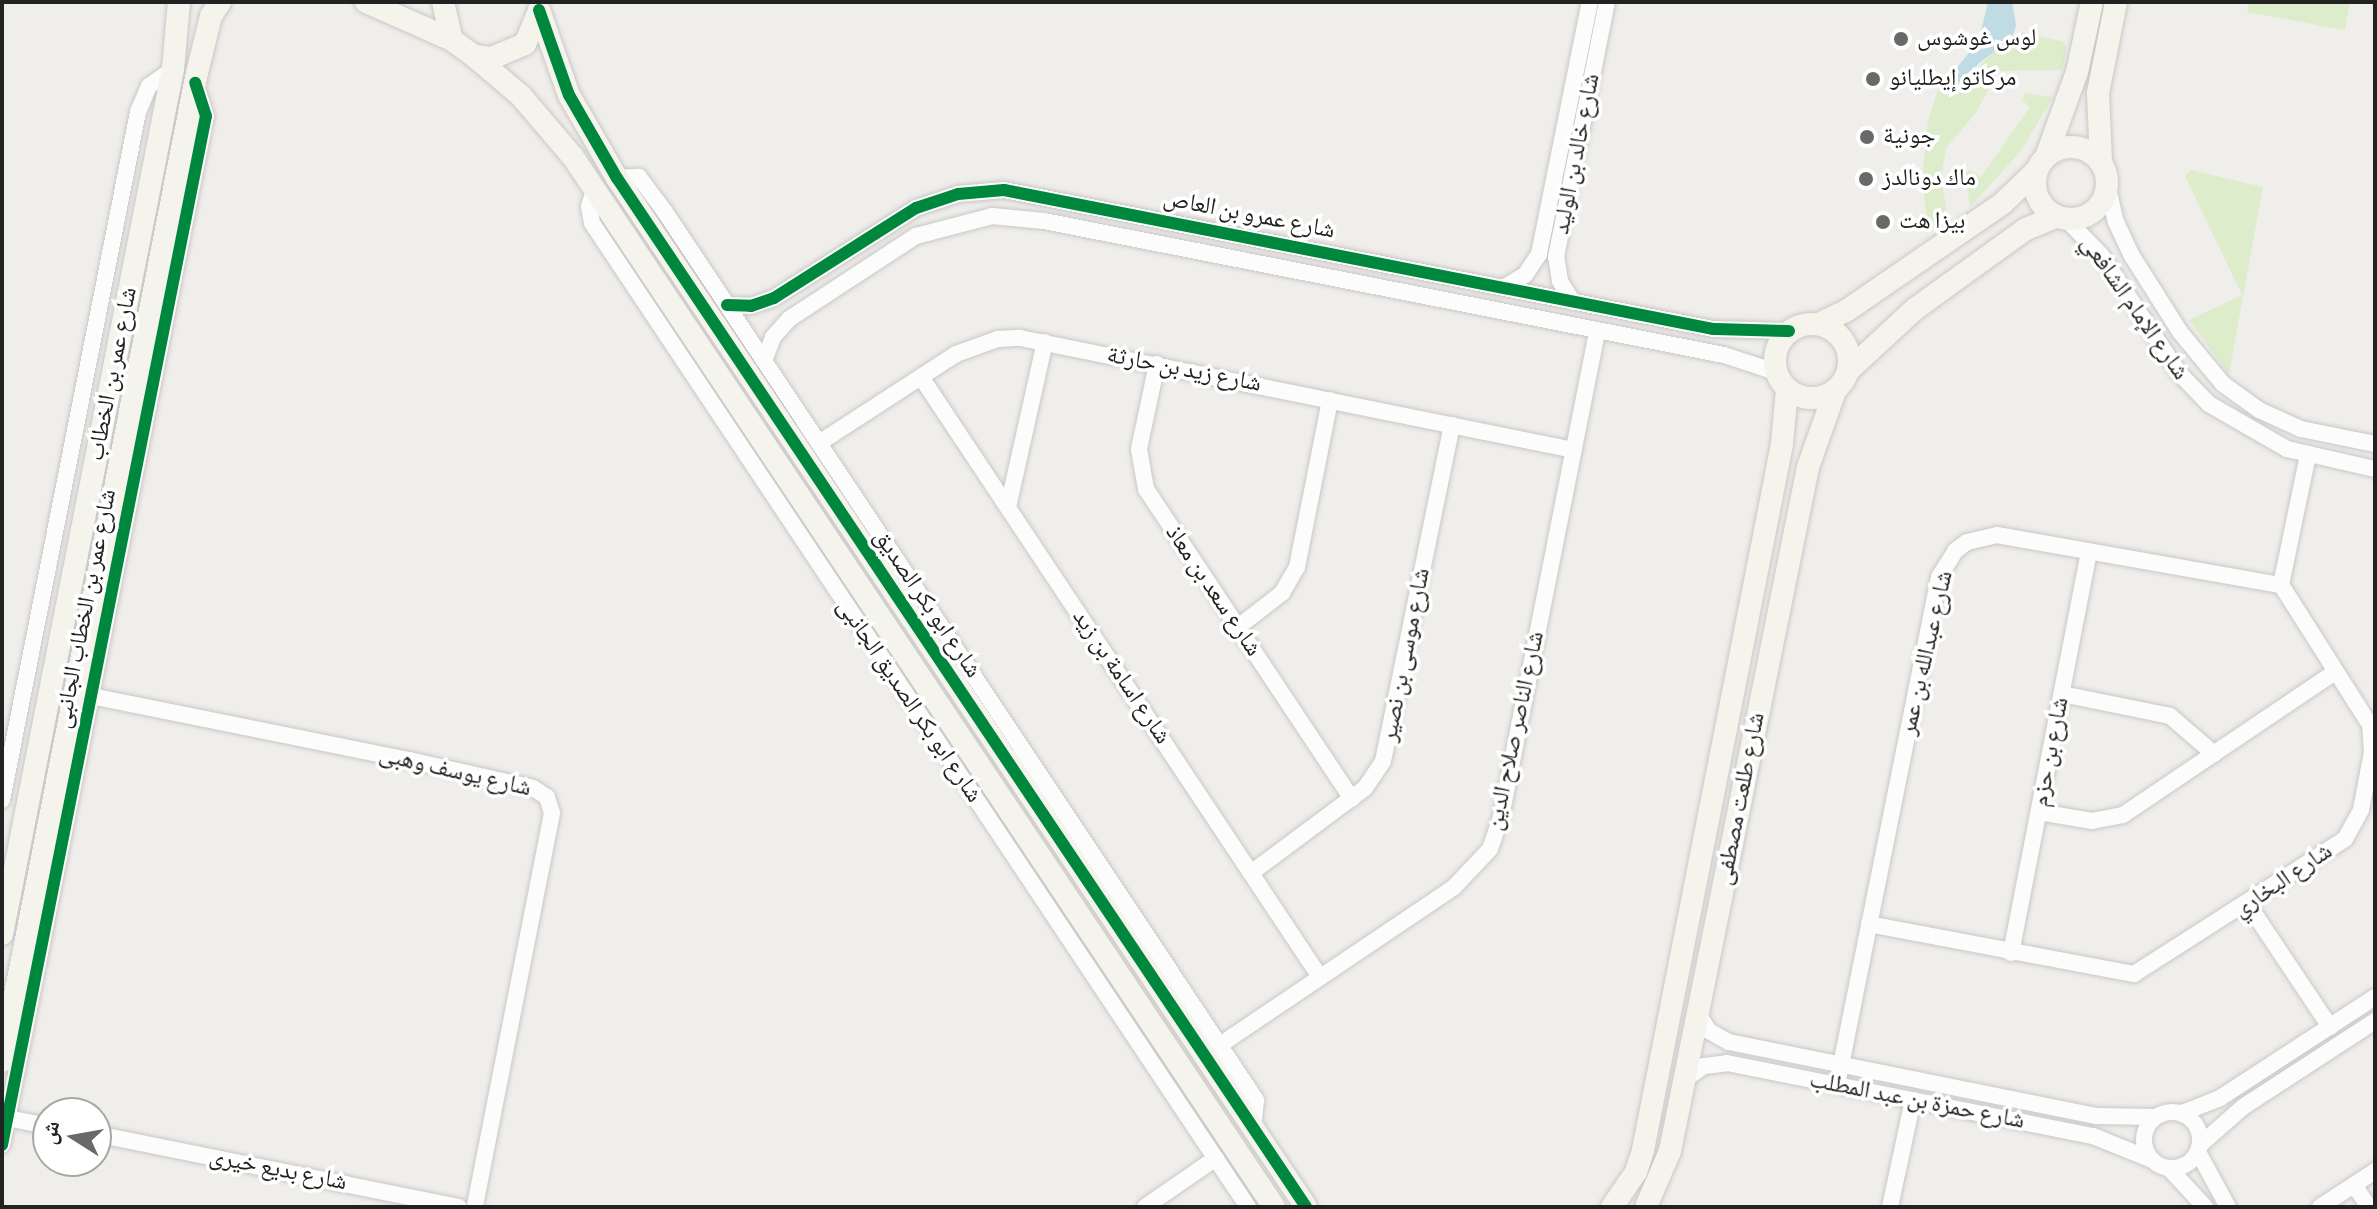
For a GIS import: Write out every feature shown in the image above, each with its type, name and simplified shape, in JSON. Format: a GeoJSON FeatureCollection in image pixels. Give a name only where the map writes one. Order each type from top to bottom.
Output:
{"type":"FeatureCollection","features":[{"type":"Feature","properties":{"kind":"street","name":"شارع عمر بن الخطاب"},"geometry":{"type":"LineString","coordinates":[[2,934],[173,69],[179,2]]}},
{"type":"Feature","properties":{"kind":"street","name":"شارع عمر بن الخطاب"},"geometry":{"type":"LineString","coordinates":[[2,1061],[195,83],[211,16],[220,2]]}},
{"type":"Feature","properties":{"kind":"street","name":"شارع ابو بكر الصديق"},"geometry":{"type":"LineString","coordinates":[[366,2],[452,40],[537,113],[594,190],[1274,1207]]}},
{"type":"Feature","properties":{"kind":"street"},"geometry":{"type":"LineString","coordinates":[[443,2],[452,40]]}},
{"type":"Feature","properties":{"kind":"street","name":"شارع خالد بن الوليد"},"geometry":{"type":"LineString","coordinates":[[1503,288],[1525,275],[1539,254],[1590,2]]}},
{"type":"Feature","properties":{"kind":"street","name":"شارع خالد بن الوليد"},"geometry":{"type":"LineString","coordinates":[[1573,302],[1560,281],[1556,257],[1607,2]]}},
{"type":"Feature","properties":{"kind":"street"},"geometry":{"type":"LineString","coordinates":[[2061,218],[2040,202],[2041,163],[2077,72],[2092,2]]}},
{"type":"Feature","properties":{"kind":"street"},"geometry":{"type":"LineString","coordinates":[[2104,173],[2074,147],[2041,163],[2003,203],[1846,311],[1819,324],[1789,331],[1776,350],[1782,381],[1811,399],[1835,391],[1848,371],[1915,309],[2026,229],[2061,218],[2090,214],[2104,173],[2098,93],[2116,2]]}},
{"type":"Feature","properties":{"kind":"street","name":"شارع ابو بكر الصديق"},"geometry":{"type":"LineString","coordinates":[[539,6],[569,95],[617,178],[1306,1207]]}},
{"type":"Feature","properties":{"kind":"street"},"geometry":{"type":"LineString","coordinates":[[474,56],[510,54],[525,44],[539,6]]}},
{"type":"Feature","properties":{"kind":"street","name":"شارع عمر بن الخطاب الجانبى"},"geometry":{"type":"LineString","coordinates":[[2,800],[138,112],[149,86],[173,69]]}},
{"type":"Feature","properties":{"kind":"street","name":"شارع عمر بن الخطاب الجانبى"},"geometry":{"type":"LineString","coordinates":[[2,1145],[5,1117],[206,116],[195,83]]}},
{"type":"Feature","properties":{"kind":"street","name":"شارع الإمام الشافعي"},"geometry":{"type":"LineString","coordinates":[[2104,173],[2116,222],[2132,256],[2180,332],[2223,384],[2280,421],[2375,444]]}},
{"type":"Feature","properties":{"kind":"street"},"geometry":{"type":"LineString","coordinates":[[617,178],[632,175],[645,183],[727,305],[1256,1100],[1253,1128]]}},
{"type":"Feature","properties":{"kind":"street","name":"شارع ابو بكر الصديق الجانبى"},"geometry":{"type":"LineString","coordinates":[[594,190],[589,206],[592,223],[1248,1207]]}},
{"type":"Feature","properties":{"kind":"street","name":"شارع عمرو بن العاص"},"geometry":{"type":"LineString","coordinates":[[727,305],[763,303],[916,208],[981,191],[1050,196],[1713,329],[1789,331]]}},
{"type":"Feature","properties":{"kind":"street","name":"شارع الإمام الشافعي"},"geometry":{"type":"LineString","coordinates":[[2061,218],[2101,255],[2192,389],[2246,430],[2308,455],[2375,469]]}},
{"type":"Feature","properties":{"kind":"street","name":"شارع عمرو بن العاص"},"geometry":{"type":"LineString","coordinates":[[764,361],[773,337],[789,319],[916,236],[966,219],[1044,221],[1724,355],[1782,381]]}},
{"type":"Feature","properties":{"kind":"street"},"geometry":{"type":"LineString","coordinates":[[1315,275],[1322,265],[1319,251]]}},
{"type":"Feature","properties":{"kind":"street"},"geometry":{"type":"LineString","coordinates":[[1346,281],[1344,269],[1351,258]]}},
{"type":"Feature","properties":{"kind":"street"},"geometry":{"type":"LineString","coordinates":[[1819,324],[1840,336],[1849,359],[1848,371]]}},
{"type":"Feature","properties":{"kind":"street","name":"شارع الناصر صلاح الدين"},"geometry":{"type":"LineString","coordinates":[[1220,1045],[1468,877],[1490,849],[1501,817],[1597,331]]}},
{"type":"Feature","properties":{"kind":"street","name":"شارع زيد بن حارثة"},"geometry":{"type":"LineString","coordinates":[[819,443],[977,345],[1020,338],[1574,450]]}},
{"type":"Feature","properties":{"kind":"street"},"geometry":{"type":"LineString","coordinates":[[1008,507],[1045,342]]}},
{"type":"Feature","properties":{"kind":"street","name":"شارع سعد بن معاذ"},"geometry":{"type":"LineString","coordinates":[[1157,364],[1139,449],[1142,476],[1352,799]]}},
{"type":"Feature","properties":{"kind":"street","name":"شارع اسامة بن زيد"},"geometry":{"type":"LineString","coordinates":[[921,377],[1320,977]]}},
{"type":"Feature","properties":{"kind":"street","name":"شارع طلعت مصطفى"},"geometry":{"type":"LineString","coordinates":[[1612,1207],[1625,1192],[1643,1150],[1782,444],[1782,381]]}},
{"type":"Feature","properties":{"kind":"street","name":"شارع طلعت مصطفى"},"geometry":{"type":"LineString","coordinates":[[1646,1207],[1670,1151],[1808,467],[1835,391]]}},
{"type":"Feature","properties":{"kind":"street"},"geometry":{"type":"LineString","coordinates":[[1238,627],[1282,593],[1297,567],[1330,400]]}},
{"type":"Feature","properties":{"kind":"street","name":"شارع موسى بن نصير"},"geometry":{"type":"LineString","coordinates":[[1251,873],[1352,799],[1375,776],[1388,746],[1452,425]]}},
{"type":"Feature","properties":{"kind":"street"},"geometry":{"type":"LineString","coordinates":[[2281,585],[2308,455]]}},
{"type":"Feature","properties":{"kind":"street","name":"شارع عبدالله بن عمر"},"geometry":{"type":"LineString","coordinates":[[1837,1085],[1945,563],[1967,542],[1997,535],[2281,585]]}},
{"type":"Feature","properties":{"kind":"street","name":"شارع بن حزم"},"geometry":{"type":"LineString","coordinates":[[2011,953],[2089,551]]}},
{"type":"Feature","properties":{"kind":"street","name":"شارع البخاري"},"geometry":{"type":"LineString","coordinates":[[1869,924],[2134,974],[2332,849],[2355,825],[2361,810],[2373,738],[2363,714],[2281,585]]}},
{"type":"Feature","properties":{"kind":"street"},"geometry":{"type":"LineString","coordinates":[[2039,812],[2113,820],[2335,672]]}},
{"type":"Feature","properties":{"kind":"street"},"geometry":{"type":"LineString","coordinates":[[2062,694],[2170,716],[2214,754]]}},
{"type":"Feature","properties":{"kind":"street","name":"شارع يوسف وهبى"},"geometry":{"type":"LineString","coordinates":[[91,696],[409,760],[533,788],[547,797],[552,813],[475,1207]]}},
{"type":"Feature","properties":{"kind":"street"},"geometry":{"type":"LineString","coordinates":[[30,790],[54,795]]}},
{"type":"Feature","properties":{"kind":"street"},"geometry":{"type":"LineString","coordinates":[[1077,915],[1098,900]]}},
{"type":"Feature","properties":{"kind":"street"},"geometry":{"type":"LineString","coordinates":[[2248,904],[2330,1027]]}},
{"type":"Feature","properties":{"kind":"street"},"geometry":{"type":"LineString","coordinates":[[2205,1207],[2169,1168],[2150,1159],[2144,1142],[2155,1117],[2182,1113],[2220,1098],[2375,997]]}},
{"type":"Feature","properties":{"kind":"street","name":"شارع حمزة بن عبد المطلب"},"geometry":{"type":"LineString","coordinates":[[1697,1013],[1709,1031],[1729,1042],[2097,1116],[2155,1117]]}},
{"type":"Feature","properties":{"kind":"street"},"geometry":{"type":"LineString","coordinates":[[2169,1168],[2186,1165],[2199,1148],[2243,1107],[2375,1021]]}},
{"type":"Feature","properties":{"kind":"street","name":"شارع حمزة بن عبد المطلب"},"geometry":{"type":"LineString","coordinates":[[1684,1080],[1704,1066],[1727,1063],[2093,1136],[2150,1159]]}},
{"type":"Feature","properties":{"kind":"street"},"geometry":{"type":"LineString","coordinates":[[1890,1207],[1913,1100]]}},
{"type":"Feature","properties":{"kind":"street"},"geometry":{"type":"LineString","coordinates":[[2182,1113],[2197,1125],[2199,1148],[2228,1207]]}},
{"type":"Feature","properties":{"kind":"street"},"geometry":{"type":"LineString","coordinates":[[5,1117],[32,1123]]}},
{"type":"Feature","properties":{"kind":"street","name":"شارع بديع خيرى"},"geometry":{"type":"LineString","coordinates":[[112,1137],[459,1207]]}},
{"type":"Feature","properties":{"kind":"street"},"geometry":{"type":"LineString","coordinates":[[1145,1207],[1216,1158]]}},
{"type":"Feature","properties":{"kind":"street"},"geometry":{"type":"LineString","coordinates":[[2320,1207],[2375,1171]]}},
{"type":"Feature","properties":{"kind":"street"},"geometry":{"type":"LineString","coordinates":[[2354,1185],[2369,1207]]}},
{"type":"Feature","properties":{"kind":"green space"},"geometry":{"type":"Polygon","coordinates":[[[2249,2],[2350,2],[2345,30],[2247,12],[2249,2]]]}},
{"type":"Feature","properties":{"kind":"green space"},"geometry":{"type":"Polygon","coordinates":[[[2020,32],[2064,42],[2067,50],[2062,70],[1998,71],[1976,113],[1946,148],[1941,178],[1948,217],[1943,228],[1934,229],[1927,218],[1922,181],[1928,120],[1942,78],[1970,76],[1991,54],[2017,40],[2020,32]]]}},
{"type":"Feature","properties":{"kind":"green space"},"geometry":{"type":"Polygon","coordinates":[[[2025,93],[2053,97],[2021,151],[1970,207],[1965,174],[1969,170],[1981,177],[2030,107],[2022,100],[2025,93]]]}},
{"type":"Feature","properties":{"kind":"green space"},"geometry":{"type":"Polygon","coordinates":[[[2191,170],[2263,187],[2229,374],[2189,320],[2242,295],[2185,176],[2191,170]]]}},
{"type":"Feature","properties":{"kind":"water"},"geometry":{"type":"Polygon","coordinates":[[[1988,2],[2012,2],[2016,25],[2012,39],[1979,63],[1964,81],[1944,84],[1979,40],[1988,2]]]}},
{"type":"Feature","properties":{"kind":"cycle path"},"geometry":{"type":"LineString","coordinates":[[539,10],[569,95],[617,178],[1306,1207]]}},
{"type":"Feature","properties":{"kind":"cycle path"},"geometry":{"type":"LineString","coordinates":[[2,1145],[206,116],[195,83]]}},
{"type":"Feature","properties":{"kind":"cycle path"},"geometry":{"type":"LineString","coordinates":[[727,305],[751,306],[774,298],[916,208],[958,194],[1004,190],[1713,329],[1789,331]]}},
{"type":"Feature","properties":{"kind":"place","name":"لوس غوشوس"},"geometry":{"type":"Point","coordinates":[1901,39]}},
{"type":"Feature","properties":{"kind":"place","name":"مركاتو إيطليانو"},"geometry":{"type":"Point","coordinates":[1873,79]}},
{"type":"Feature","properties":{"kind":"place","name":"جونية"},"geometry":{"type":"Point","coordinates":[1867,137]}},
{"type":"Feature","properties":{"kind":"place","name":"ماك دونالدز"},"geometry":{"type":"Point","coordinates":[1866,179]}},
{"type":"Feature","properties":{"kind":"place","name":"بيزا هت"},"geometry":{"type":"Point","coordinates":[1883,222]}}]}
